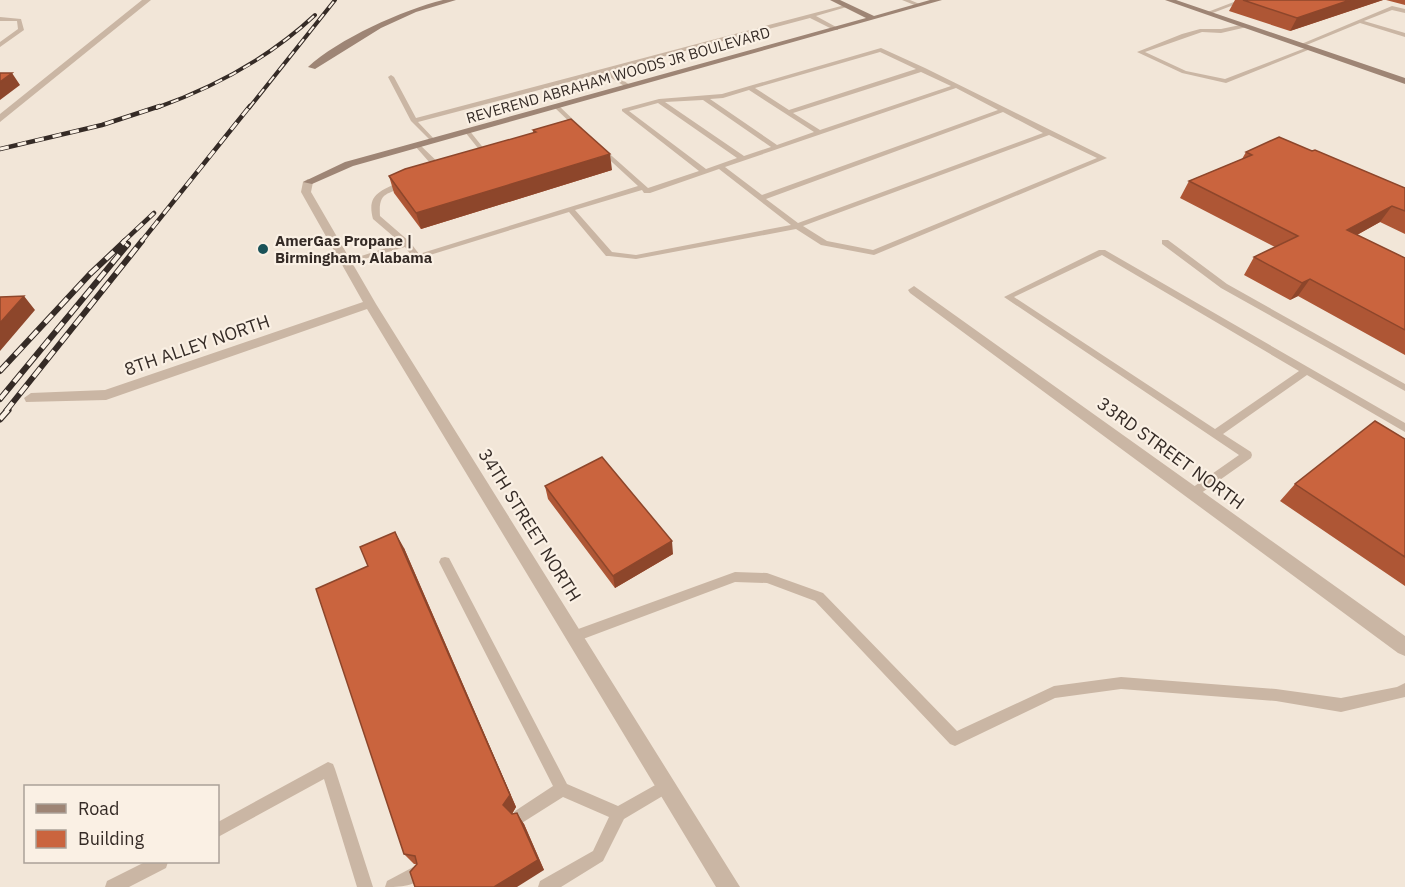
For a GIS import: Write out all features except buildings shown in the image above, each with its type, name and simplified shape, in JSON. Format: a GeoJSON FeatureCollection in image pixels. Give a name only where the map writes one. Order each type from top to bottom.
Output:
{"type":"FeatureCollection","features":[{"type":"Feature","properties":{"kind":"street"},"geometry":{"type":"LineString","coordinates":[[0,119],[147,0]]}},
{"type":"Feature","properties":{"kind":"street"},"geometry":{"type":"LineString","coordinates":[[312,67],[370,29],[415,10],[452,0]]}},
{"type":"Feature","properties":{"kind":"street"},"geometry":{"type":"LineString","coordinates":[[834,0],[873,18]]}},
{"type":"Feature","properties":{"kind":"street","name":"REVEREND ABRAHAM WOODS JR BOULEVARD"},"geometry":{"type":"LineString","coordinates":[[308,182],[349,164],[938,0]]}},
{"type":"Feature","properties":{"kind":"street"},"geometry":{"type":"LineString","coordinates":[[1169,0],[1405,81]]}},
{"type":"Feature","properties":{"kind":"street","name":"34TH STREET NORTH"},"geometry":{"type":"LineString","coordinates":[[308,182],[306,192],[370,304],[729,887]]}},
{"type":"Feature","properties":{"kind":"street","name":"33RD STREET NORTH"},"geometry":{"type":"LineString","coordinates":[[914,290],[1405,647]]}},
{"type":"Feature","properties":{"kind":"street","name":"8TH ALLEY NORTH"},"geometry":{"type":"LineString","coordinates":[[31,398],[106,395],[370,304]]}},
{"type":"Feature","properties":{"kind":"lane"},"geometry":{"type":"LineString","coordinates":[[905,0],[919,5]]}},
{"type":"Feature","properties":{"kind":"lane"},"geometry":{"type":"LineString","coordinates":[[1208,13],[1244,0]]}},
{"type":"Feature","properties":{"kind":"lane"},"geometry":{"type":"LineString","coordinates":[[414,121],[847,6]]}},
{"type":"Feature","properties":{"kind":"lane"},"geometry":{"type":"LineString","coordinates":[[1245,26],[1221,31],[1202,30],[1140,52],[1184,72],[1226,81],[1392,8],[1405,12]]}},
{"type":"Feature","properties":{"kind":"lane"},"geometry":{"type":"LineString","coordinates":[[811,16],[836,28]]}},
{"type":"Feature","properties":{"kind":"lane"},"geometry":{"type":"LineString","coordinates":[[0,19],[20,20],[21,30],[0,45]]}},
{"type":"Feature","properties":{"kind":"lane"},"geometry":{"type":"LineString","coordinates":[[1360,22],[1405,35]]}},
{"type":"Feature","properties":{"kind":"lane"},"geometry":{"type":"LineString","coordinates":[[704,171],[624,110],[659,102],[723,96],[881,50],[1102,158],[874,253],[824,243],[797,226],[719,166]]}},
{"type":"Feature","properties":{"kind":"lane"},"geometry":{"type":"LineString","coordinates":[[789,112],[923,69]]}},
{"type":"Feature","properties":{"kind":"lane"},"geometry":{"type":"LineString","coordinates":[[604,70],[628,86]]}},
{"type":"Feature","properties":{"kind":"lane"},"geometry":{"type":"LineString","coordinates":[[391,77],[414,121],[433,141]]}},
{"type":"Feature","properties":{"kind":"lane"},"geometry":{"type":"LineString","coordinates":[[596,144],[647,191],[956,86]]}},
{"type":"Feature","properties":{"kind":"lane"},"geometry":{"type":"LineString","coordinates":[[750,88],[819,132]]}},
{"type":"Feature","properties":{"kind":"lane"},"geometry":{"type":"LineString","coordinates":[[704,98],[776,147]]}},
{"type":"Feature","properties":{"kind":"lane"},"geometry":{"type":"LineString","coordinates":[[659,102],[742,158]]}},
{"type":"Feature","properties":{"kind":"lane"},"geometry":{"type":"LineString","coordinates":[[556,106],[587,136]]}},
{"type":"Feature","properties":{"kind":"lane"},"geometry":{"type":"LineString","coordinates":[[760,198],[1004,110]]}},
{"type":"Feature","properties":{"kind":"lane"},"geometry":{"type":"LineString","coordinates":[[569,131],[579,128]]}},
{"type":"Feature","properties":{"kind":"lane"},"geometry":{"type":"LineString","coordinates":[[467,131],[487,156]]}},
{"type":"Feature","properties":{"kind":"lane"},"geometry":{"type":"LineString","coordinates":[[570,209],[609,254],[636,257],[797,226],[1049,133]]}},
{"type":"Feature","properties":{"kind":"lane"},"geometry":{"type":"LineString","coordinates":[[417,145],[441,171]]}},
{"type":"Feature","properties":{"kind":"lane"},"geometry":{"type":"LineString","coordinates":[[478,159],[498,153]]}},
{"type":"Feature","properties":{"kind":"lane"},"geometry":{"type":"LineString","coordinates":[[430,174],[451,168]]}},
{"type":"Feature","properties":{"kind":"lane"},"geometry":{"type":"LineString","coordinates":[[407,181],[378,196],[375,203],[376,218],[407,244],[417,256],[643,187]]}},
{"type":"Feature","properties":{"kind":"lane"},"geometry":{"type":"LineString","coordinates":[[1165,242],[1224,286],[1405,388]]}},
{"type":"Feature","properties":{"kind":"lane"},"geometry":{"type":"LineString","coordinates":[[347,262],[407,244]]}},
{"type":"Feature","properties":{"kind":"lane"},"geometry":{"type":"LineString","coordinates":[[1193,493],[1247,455],[1008,297],[1102,252],[1405,428]]}},
{"type":"Feature","properties":{"kind":"lane"},"geometry":{"type":"LineString","coordinates":[[1215,434],[1306,371]]}},
{"type":"Feature","properties":{"kind":"lane"},"geometry":{"type":"LineString","coordinates":[[446,562],[562,789],[619,813]]}},
{"type":"Feature","properties":{"kind":"lane"},"geometry":{"type":"LineString","coordinates":[[575,636],[735,577],[767,578],[819,597],[955,739],[1053,692],[1121,683],[1276,695],[1341,705],[1400,693],[1405,689]]}},
{"type":"Feature","properties":{"kind":"lane"},"geometry":{"type":"LineString","coordinates":[[219,829],[328,770],[365,887]]}},
{"type":"Feature","properties":{"kind":"lane"},"geometry":{"type":"LineString","coordinates":[[546,887],[598,856],[619,813],[666,786]]}},
{"type":"Feature","properties":{"kind":"lane"},"geometry":{"type":"LineString","coordinates":[[520,816],[562,789]]}},
{"type":"Feature","properties":{"kind":"lane"},"geometry":{"type":"LineString","coordinates":[[113,887],[156,863]]}},
{"type":"Feature","properties":{"kind":"lane"},"geometry":{"type":"LineString","coordinates":[[393,887],[417,873]]}},
{"type":"Feature","properties":{"kind":"railway"},"geometry":{"type":"LineString","coordinates":[[249,108],[335,0]]}},
{"type":"Feature","properties":{"kind":"railway"},"geometry":{"type":"LineString","coordinates":[[156,108],[199,91],[240,70],[279,45],[315,15]]}},
{"type":"Feature","properties":{"kind":"railway"},"geometry":{"type":"LineString","coordinates":[[0,149],[102,125],[160,106]]}},
{"type":"Feature","properties":{"kind":"railway"},"geometry":{"type":"LineString","coordinates":[[141,242],[250,106]]}},
{"type":"Feature","properties":{"kind":"railway"},"geometry":{"type":"LineString","coordinates":[[123,242],[154,213]]}},
{"type":"Feature","properties":{"kind":"railway"},"geometry":{"type":"LineString","coordinates":[[0,371],[90,274],[125,241]]}},
{"type":"Feature","properties":{"kind":"railway"},"geometry":{"type":"LineString","coordinates":[[6,411],[142,241]]}},
{"type":"Feature","properties":{"kind":"railway"},"geometry":{"type":"LineString","coordinates":[[0,399],[128,244]]}},
{"type":"Feature","properties":{"kind":"railway"},"geometry":{"type":"LineString","coordinates":[[0,419],[8,410]]}},
{"type":"Feature","properties":{"kind":"place","name":"AmerGas Propane | Birmingham, Alabama"},"geometry":{"type":"Point","coordinates":[263,249]}}]}
